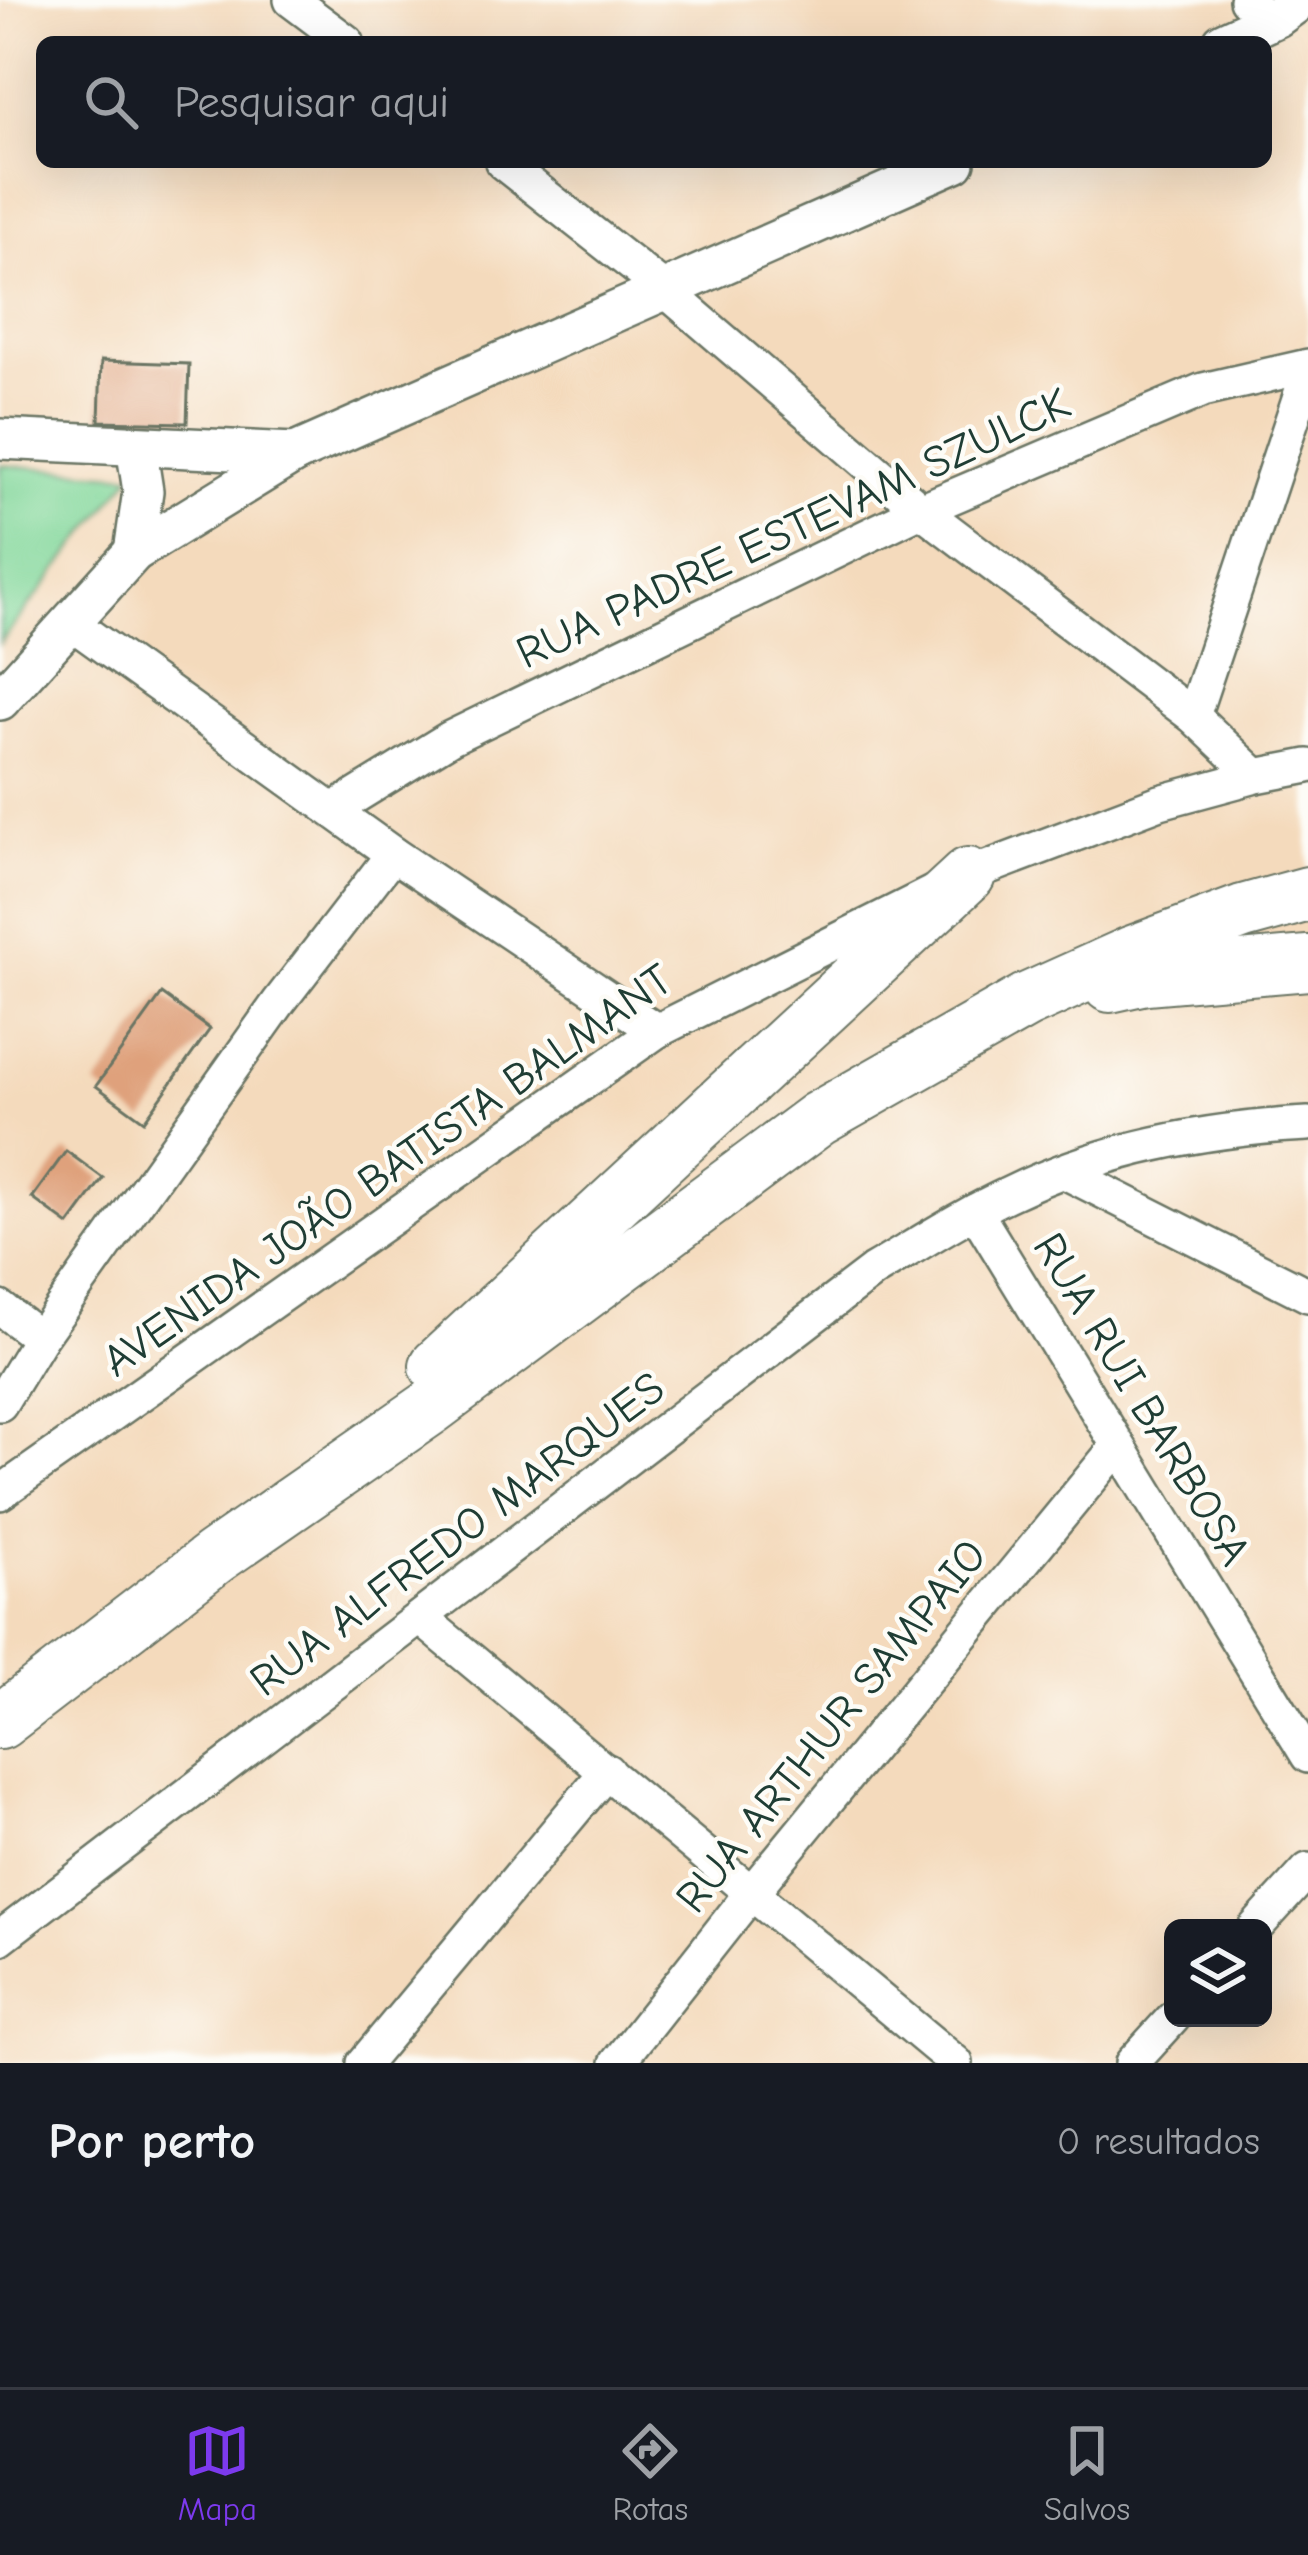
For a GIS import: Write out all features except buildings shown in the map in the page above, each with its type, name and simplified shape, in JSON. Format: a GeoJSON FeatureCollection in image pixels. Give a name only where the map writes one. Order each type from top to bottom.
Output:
{"type":"FeatureCollection","features":[{"type":"Feature","properties":{"kind":"highway"},"geometry":{"type":"LineString","coordinates":[[340,1470],[444,1359],[968,875]]}},
{"type":"Feature","properties":{"kind":"highway"},"geometry":{"type":"LineString","coordinates":[[0,1722],[215,1557],[430,1408],[818,1119],[1026,1001],[1133,952],[1243,911],[1308,894]]}},
{"type":"Feature","properties":{"kind":"highway"},"geometry":{"type":"LineString","coordinates":[[1026,1001],[1147,977],[1308,963]]}},
{"type":"Feature","properties":{"kind":"street"},"geometry":{"type":"LineString","coordinates":[[291,0],[339,36]]}},
{"type":"Feature","properties":{"kind":"street"},"geometry":{"type":"LineString","coordinates":[[1235,36],[1280,13]]}},
{"type":"Feature","properties":{"kind":"street"},"geometry":{"type":"LineString","coordinates":[[510,168],[666,292],[921,510],[1193,716],[1256,776]]}},
{"type":"Feature","properties":{"kind":"street"},"geometry":{"type":"LineString","coordinates":[[0,700],[134,552],[296,454],[942,168]]}},
{"type":"Feature","properties":{"kind":"street"},"geometry":{"type":"LineString","coordinates":[[1193,716],[1308,369]]}},
{"type":"Feature","properties":{"kind":"street","name":"RUA PADRE ESTEVAM SZULCK"},"geometry":{"type":"LineString","coordinates":[[333,810],[450,739],[921,510],[1204,390],[1308,369]]}},
{"type":"Feature","properties":{"kind":"street"},"geometry":{"type":"LineString","coordinates":[[0,439],[296,454]]}},
{"type":"Feature","properties":{"kind":"street"},"geometry":{"type":"LineString","coordinates":[[134,552],[143,491],[136,446]]}},
{"type":"Feature","properties":{"kind":"street"},"geometry":{"type":"LineString","coordinates":[[70,622],[393,854],[657,1031]]}},
{"type":"Feature","properties":{"kind":"street","name":"AVENIDA JOÃO BATISTA BALMANT"},"geometry":{"type":"LineString","coordinates":[[0,1493],[657,1031],[968,875],[1160,802],[1308,766]]}},
{"type":"Feature","properties":{"kind":"street"},"geometry":{"type":"LineString","coordinates":[[0,1404],[40,1339],[279,1002],[393,854]]}},
{"type":"Feature","properties":{"kind":"street"},"geometry":{"type":"LineString","coordinates":[[1063,1171],[1139,1145],[1256,1126],[1308,1124]]}},
{"type":"Feature","properties":{"kind":"street"},"geometry":{"type":"LineString","coordinates":[[1063,1171],[1308,1295]]}},
{"type":"Feature","properties":{"kind":"street","name":"RUA ALFREDO MARQUES"},"geometry":{"type":"LineString","coordinates":[[0,1938],[873,1271],[975,1211],[1063,1171]]}},
{"type":"Feature","properties":{"kind":"street","name":"RUA RUI BARBOSA"},"geometry":{"type":"LineString","coordinates":[[975,1211],[1308,1756]]}},
{"type":"Feature","properties":{"kind":"street"},"geometry":{"type":"LineString","coordinates":[[0,1308],[40,1339]]}},
{"type":"Feature","properties":{"kind":"street","name":"RUA ARTHUR SAMPAIO"},"geometry":{"type":"LineString","coordinates":[[616,2063],[1117,1447]]}},
{"type":"Feature","properties":{"kind":"street"},"geometry":{"type":"LineString","coordinates":[[422,1619],[956,2063]]}},
{"type":"Feature","properties":{"kind":"street"},"geometry":{"type":"LineString","coordinates":[[364,2063],[607,1771]]}},
{"type":"Feature","properties":{"kind":"street"},"geometry":{"type":"LineString","coordinates":[[1263,1919],[1308,1870]]}},
{"type":"Feature","properties":{"kind":"street"},"geometry":{"type":"LineString","coordinates":[[1132,2063],[1165,2027]]}},
{"type":"Feature","properties":{"kind":"green space"},"geometry":{"type":"Polygon","coordinates":[[[0,465],[132,475],[0,643],[0,465]]]}}]}
